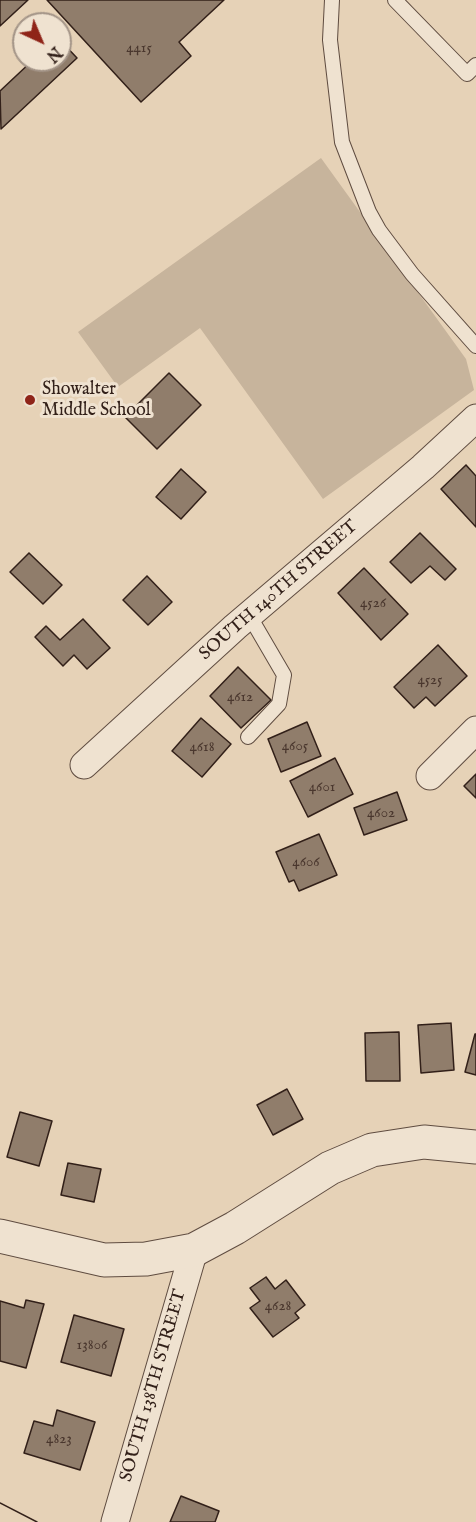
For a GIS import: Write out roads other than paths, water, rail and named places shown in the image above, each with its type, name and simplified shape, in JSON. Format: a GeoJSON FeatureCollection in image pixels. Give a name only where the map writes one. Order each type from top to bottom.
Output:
{"type":"FeatureCollection","features":[{"type":"Feature","properties":{"kind":"street","name":"SOUTH 140TH STREET"},"geometry":{"type":"LineString","coordinates":[[84,765],[249,615],[423,467],[476,417]]}},
{"type":"Feature","properties":{"kind":"street"},"geometry":{"type":"LineString","coordinates":[[429,776],[476,730]]}},
{"type":"Feature","properties":{"kind":"street"},"geometry":{"type":"LineString","coordinates":[[0,1236],[104,1260],[146,1259],[194,1250],[235,1228],[330,1168],[372,1149],[424,1142],[476,1147]]}},
{"type":"Feature","properties":{"kind":"street","name":"SOUTH 138TH STREET"},"geometry":{"type":"LineString","coordinates":[[115,1522],[194,1250]]}},
{"type":"Feature","properties":{"kind":"lane"},"geometry":{"type":"LineString","coordinates":[[332,0],[330,40],[342,142],[369,212],[379,230],[412,274],[476,346]]}},
{"type":"Feature","properties":{"kind":"lane"},"geometry":{"type":"LineString","coordinates":[[395,0],[466,74],[476,65]]}},
{"type":"Feature","properties":{"kind":"lane"},"geometry":{"type":"LineString","coordinates":[[248,737],[279,704],[284,675],[249,615]]}},
{"type":"Feature","properties":{"kind":"tram line"},"geometry":{"type":"LineString","coordinates":[[0,1503],[37,1522]]}},
{"type":"Feature","properties":{"kind":"place","name":"Showalter Middle School"},"geometry":{"type":"Point","coordinates":[30,400]}}]}
